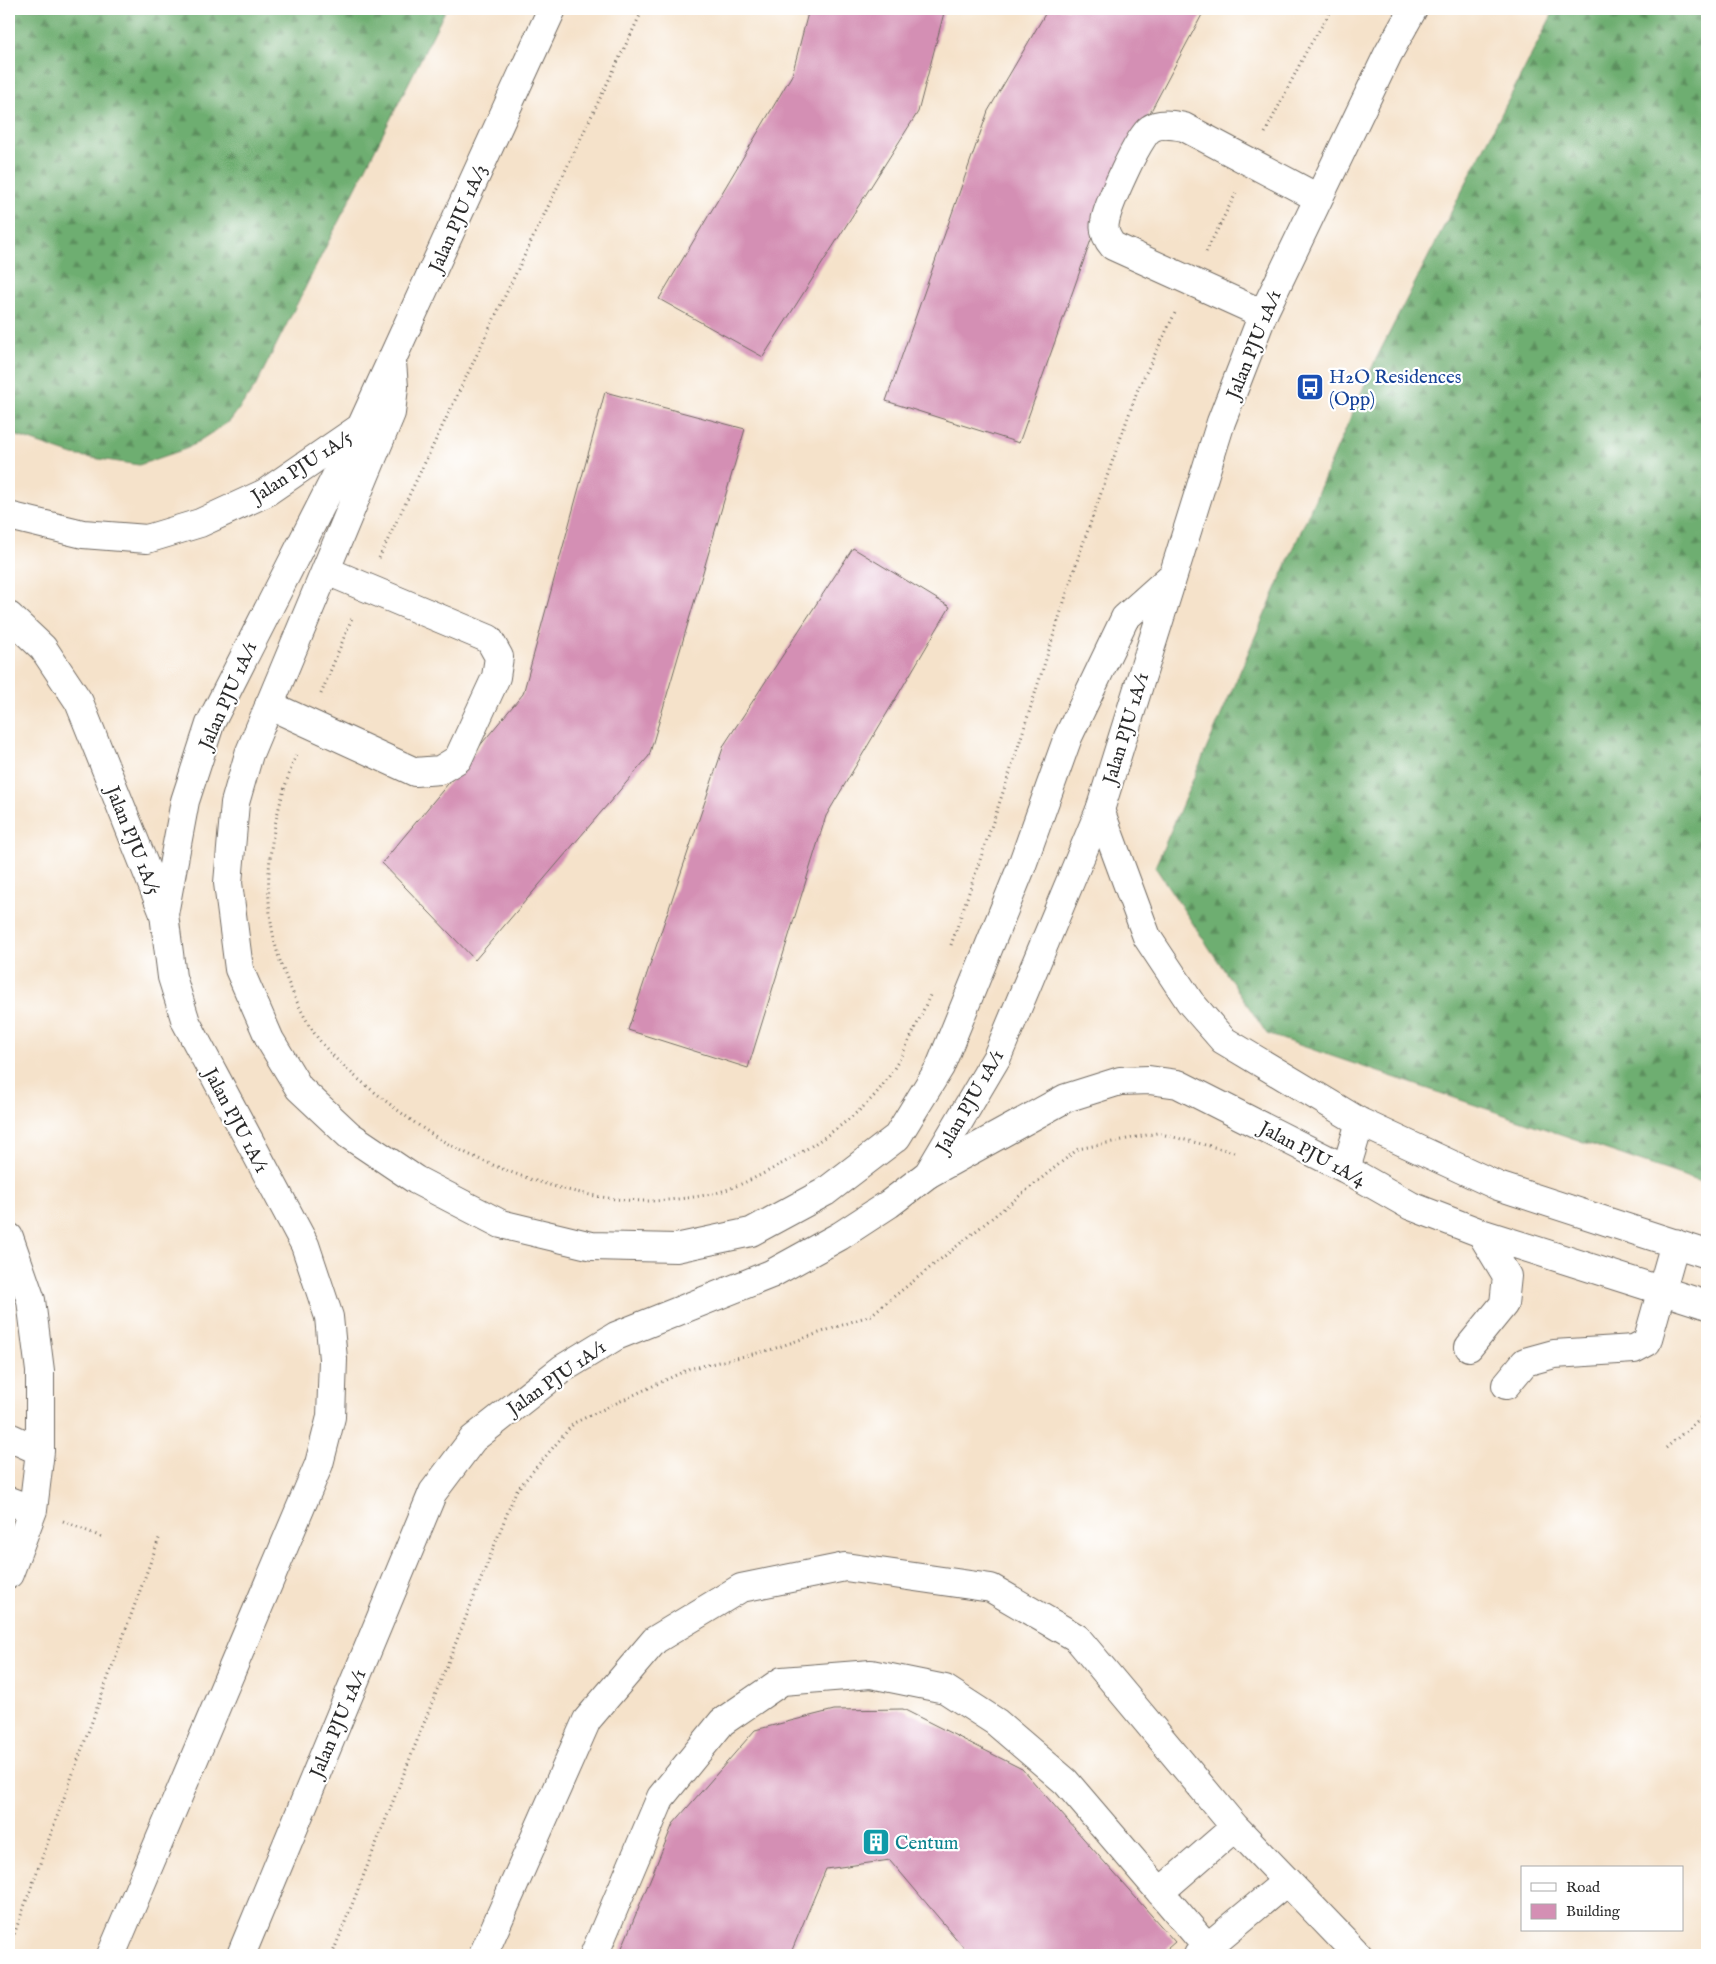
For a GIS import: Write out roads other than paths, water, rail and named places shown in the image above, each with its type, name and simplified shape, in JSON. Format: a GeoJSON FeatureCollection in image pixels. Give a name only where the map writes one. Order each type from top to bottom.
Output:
{"type":"FeatureCollection","features":[{"type":"Feature","properties":{"kind":"main road","name":"Jalan PJU 1A/3"},"geometry":{"type":"LineString","coordinates":[[361,426],[392,362],[552,9]]}},
{"type":"Feature","properties":{"kind":"main road","name":"Jalan PJU 1A/1"},"geometry":{"type":"LineString","coordinates":[[241,1955],[434,1492],[473,1439],[562,1369],[616,1336],[770,1274],[840,1236],[889,1204],[928,1174],[997,1057],[1100,810],[1221,422],[1263,314],[1388,54],[1413,9]]}},
{"type":"Feature","properties":{"kind":"main road"},"geometry":{"type":"LineString","coordinates":[[1263,314],[1113,246],[1107,238],[1104,223],[1136,147],[1150,129],[1165,124],[1184,128],[1318,198]]}},
{"type":"Feature","properties":{"kind":"main road"},"geometry":{"type":"LineString","coordinates":[[392,362],[394,387],[391,413],[327,571],[249,754],[235,803],[228,883],[239,969],[270,1040],[299,1088],[349,1136],[416,1180],[501,1224],[592,1246],[676,1248],[751,1232],[825,1192],[897,1137],[940,1067],[997,930],[1068,737],[1125,618],[1173,575]]}},
{"type":"Feature","properties":{"kind":"main road","name":"Jalan PJU 1A/1"},"geometry":{"type":"LineString","coordinates":[[110,1955],[319,1464],[331,1417],[334,1359],[329,1318],[305,1245],[186,1022],[172,978],[164,914],[185,801],[210,724],[361,426]]}},
{"type":"Feature","properties":{"kind":"main road","name":"Jalan PJU 1A/5"},"geometry":{"type":"LineString","coordinates":[[9,516],[83,534],[147,539],[200,523],[265,492],[361,426]]}},
{"type":"Feature","properties":{"kind":"main road"},"geometry":{"type":"LineString","coordinates":[[269,705],[415,772],[440,770],[458,760],[496,677],[499,657],[489,639],[327,571]]}},
{"type":"Feature","properties":{"kind":"main road","name":"Jalan PJU 1A/5"},"geometry":{"type":"LineString","coordinates":[[9,616],[43,648],[79,702],[164,914]]}},
{"type":"Feature","properties":{"kind":"main road"},"geometry":{"type":"LineString","coordinates":[[1100,810],[1147,936],[1190,1002],[1223,1040],[1360,1122],[1498,1186],[1707,1254]]}},
{"type":"Feature","properties":{"kind":"main road","name":"Jalan PJU 1A/4"},"geometry":{"type":"LineString","coordinates":[[928,1174],[1066,1098],[1120,1081],[1149,1080],[1178,1084],[1346,1169],[1411,1206],[1481,1233],[1707,1305]]}},
{"type":"Feature","properties":{"kind":"main road"},"geometry":{"type":"LineString","coordinates":[[1346,1169],[1360,1122]]}},
{"type":"Feature","properties":{"kind":"main road"},"geometry":{"type":"LineString","coordinates":[[1469,1347],[1504,1304],[1506,1276],[1481,1233]]}},
{"type":"Feature","properties":{"kind":"main road"},"geometry":{"type":"LineString","coordinates":[[9,1237],[31,1300],[40,1371],[40,1451],[21,1505],[9,1574]]}},
{"type":"Feature","properties":{"kind":"main road"},"geometry":{"type":"LineString","coordinates":[[1506,1385],[1525,1362],[1554,1354],[1634,1349],[1647,1342],[1675,1243]]}},
{"type":"Feature","properties":{"kind":"main road"},"geometry":{"type":"LineString","coordinates":[[9,1437],[40,1451]]}},
{"type":"Feature","properties":{"kind":"main road"},"geometry":{"type":"LineString","coordinates":[[483,1955],[587,1720],[655,1640],[741,1588],[845,1567],[991,1588],[1077,1638],[1235,1827],[1358,1955]]}},
{"type":"Feature","properties":{"kind":"main road"},"geometry":{"type":"LineString","coordinates":[[594,1955],[661,1798],[722,1722],[782,1682],[870,1674],[945,1689],[996,1722],[1066,1782],[1160,1892],[1207,1953],[1287,1881]]}},
{"type":"Feature","properties":{"kind":"main road"},"geometry":{"type":"LineString","coordinates":[[1160,1892],[1235,1827]]}},
{"type":"Feature","properties":{"kind":"place","name":"H2O Residences (Opp)"},"geometry":{"type":"Point","coordinates":[1310,387]}},
{"type":"Feature","properties":{"kind":"place","name":"Centum"},"geometry":{"type":"Point","coordinates":[876,1842]}}]}
